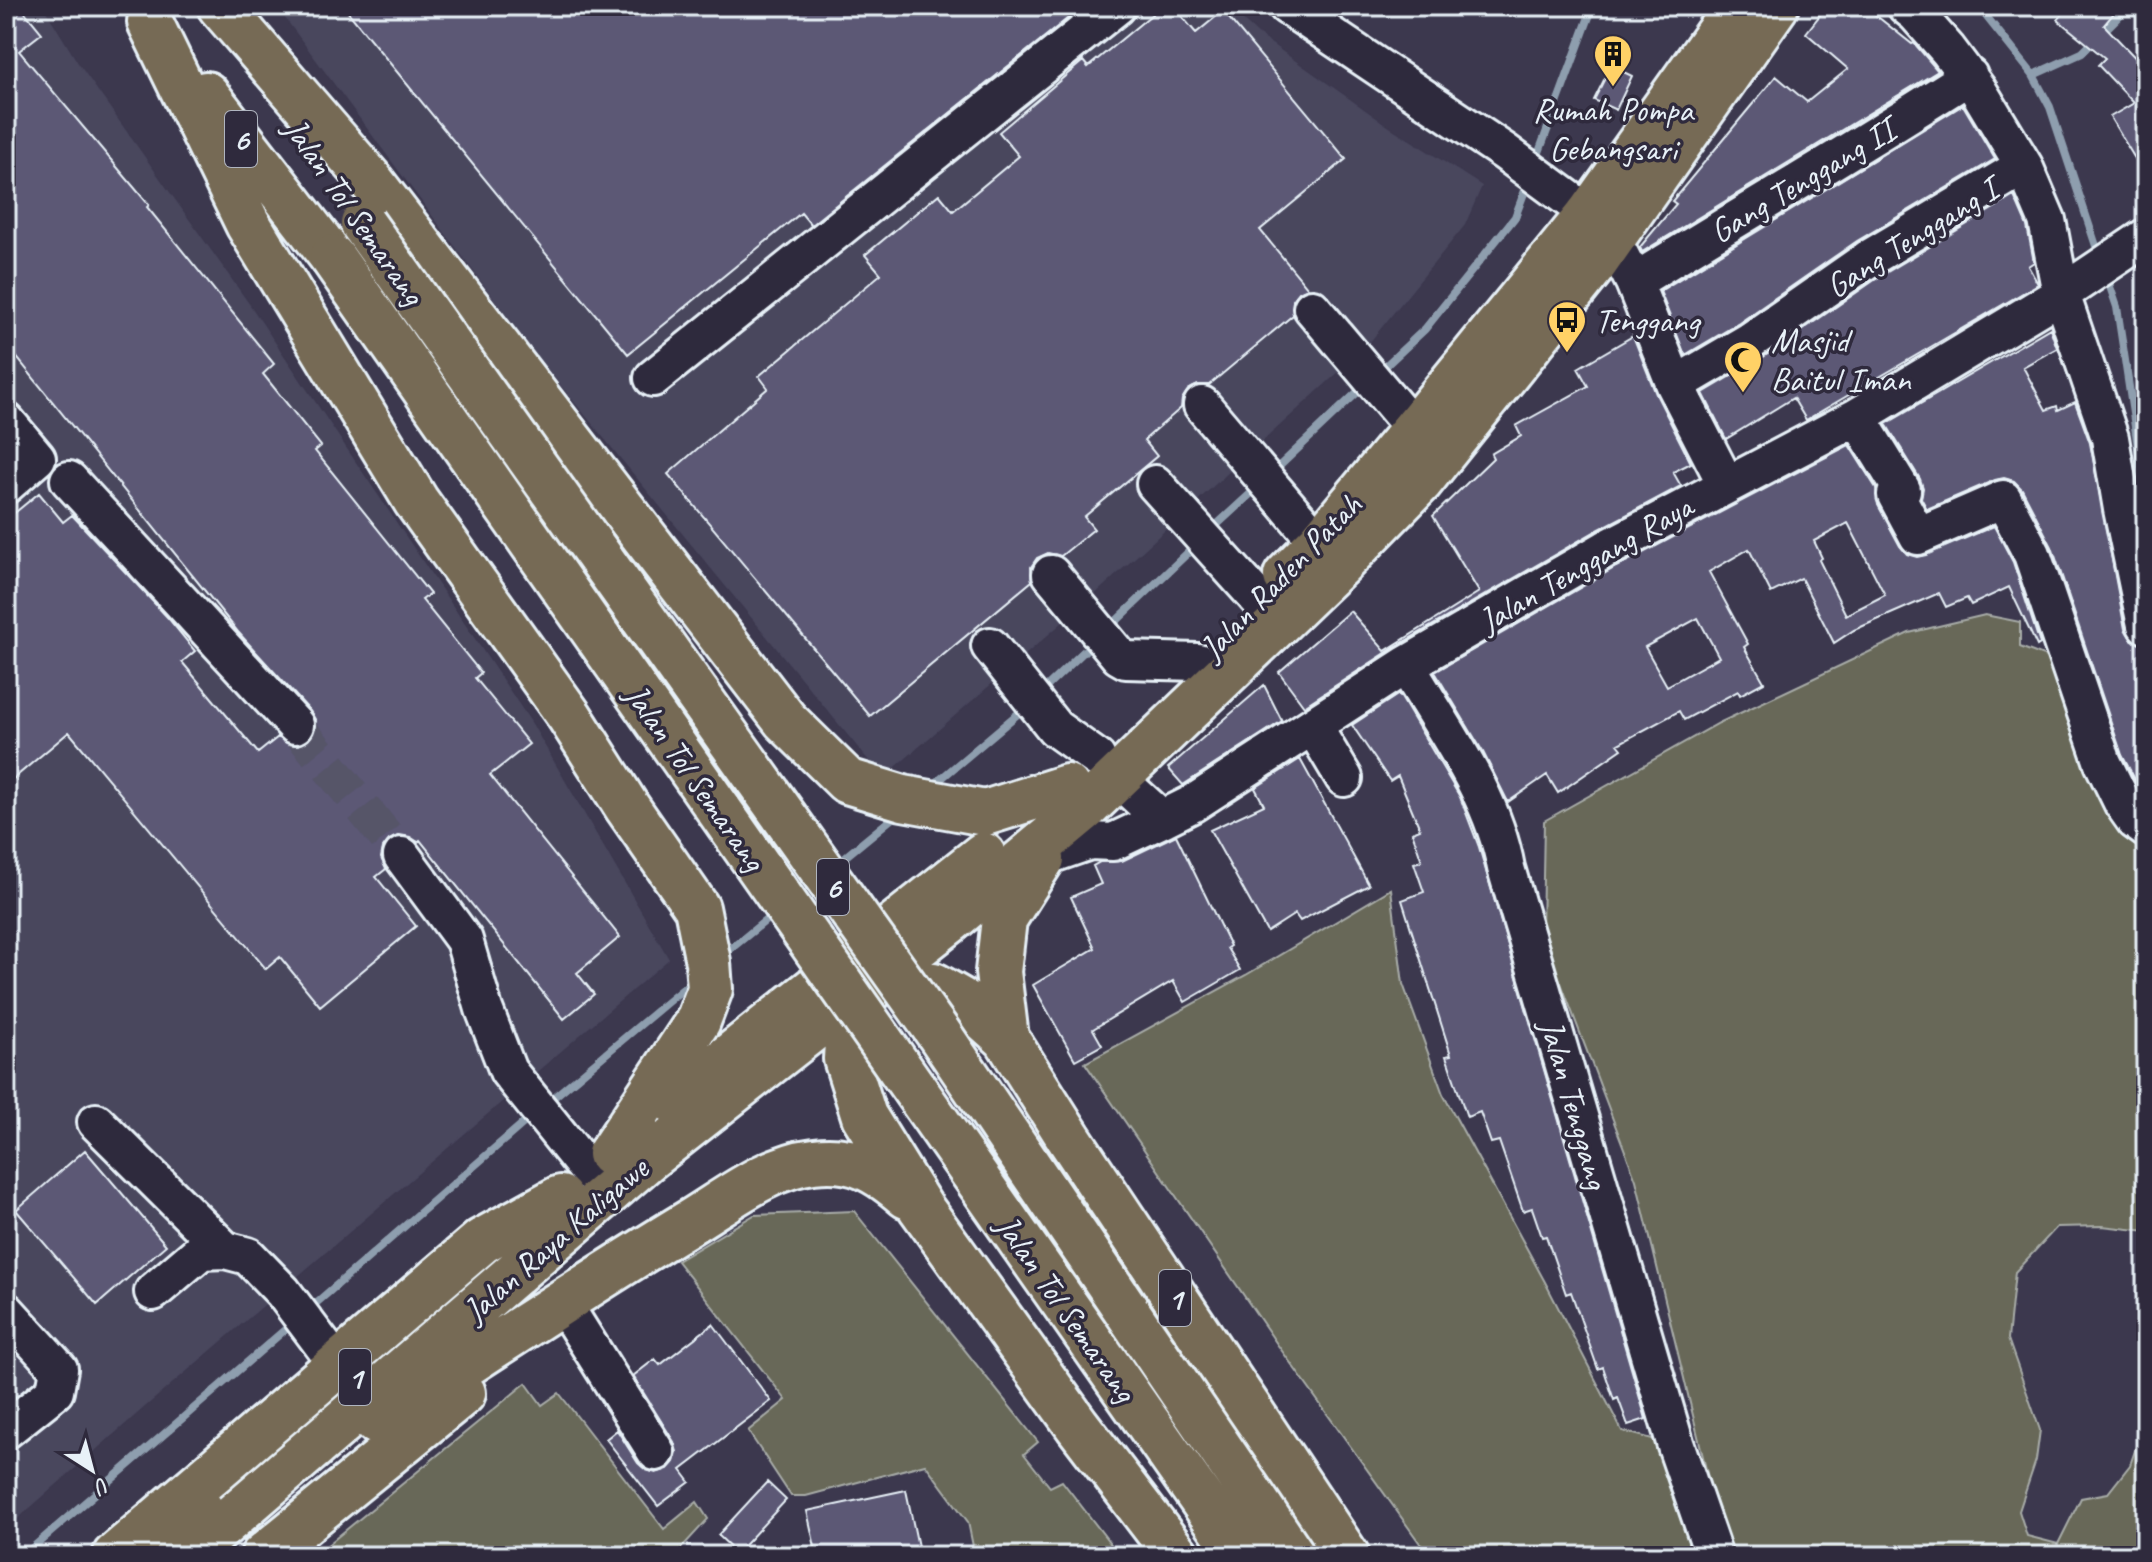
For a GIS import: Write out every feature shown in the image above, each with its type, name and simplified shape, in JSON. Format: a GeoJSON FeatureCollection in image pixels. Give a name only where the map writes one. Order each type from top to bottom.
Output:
{"type":"FeatureCollection","features":[{"type":"Feature","properties":{"kind":"highway","name":"Jalan Tol Semarang"},"geometry":{"type":"LineString","coordinates":[[218,6],[363,224],[939,1034],[1293,1556]]}},
{"type":"Feature","properties":{"kind":"highway"},"geometry":{"type":"LineString","coordinates":[[218,6],[368,177],[785,720],[847,781],[903,798],[985,813],[1092,782]]}},
{"type":"Feature","properties":{"kind":"highway","name":"Jalan Raden Patah"},"geometry":{"type":"LineString","coordinates":[[877,977],[950,921],[1092,782],[1338,566],[1420,482],[1591,218],[1737,6]]}},
{"type":"Feature","properties":{"kind":"highway","name":"Jalan Raden Patah"},"geometry":{"type":"LineString","coordinates":[[730,1055],[950,881],[1092,782],[1198,662],[1261,602],[1308,530],[1591,218],[1776,6]]}},
{"type":"Feature","properties":{"kind":"highway","name":"Jalan Tol Semarang"},"geometry":{"type":"LineString","coordinates":[[145,14],[332,257],[1241,1556]]}},
{"type":"Feature","properties":{"kind":"highway"},"geometry":{"type":"LineString","coordinates":[[115,1556],[332,1357],[582,1168],[698,1021],[710,989],[703,926],[697,908],[570,717],[416,501],[248,224],[145,14]]}},
{"type":"Feature","properties":{"kind":"highway"},"geometry":{"type":"LineString","coordinates":[[1006,1038],[998,972],[1004,919],[1092,782]]}},
{"type":"Feature","properties":{"kind":"highway"},"geometry":{"type":"LineString","coordinates":[[921,1208],[864,1116],[846,1059],[848,1027],[902,941],[950,881]]}},
{"type":"Feature","properties":{"kind":"highway","name":"1"},"geometry":{"type":"LineString","coordinates":[[149,1556],[582,1168],[730,1055],[860,982],[877,977],[934,985],[969,1005],[1006,1038],[1086,1164],[1347,1556]]}},
{"type":"Feature","properties":{"kind":"highway","name":"Jalan Raya Kaligawe"},"geometry":{"type":"LineString","coordinates":[[240,1510],[645,1161],[877,977]]}},
{"type":"Feature","properties":{"kind":"highway","name":"1"},"geometry":{"type":"LineString","coordinates":[[187,1556],[240,1510],[749,1185],[810,1161],[832,1159],[870,1168],[883,1175],[921,1208],[1077,1425],[1177,1556]]}},
{"type":"Feature","properties":{"kind":"highway"},"geometry":{"type":"LineString","coordinates":[[263,1556],[541,1328],[557,1306]]}},
{"type":"Feature","properties":{"kind":"street"},"geometry":{"type":"LineString","coordinates":[[653,378],[1117,6]]}},
{"type":"Feature","properties":{"kind":"street"},"geometry":{"type":"LineString","coordinates":[[1287,6],[1505,152],[1591,218],[1634,282],[1675,385],[1726,484]]}},
{"type":"Feature","properties":{"kind":"street"},"geometry":{"type":"LineString","coordinates":[[1906,6],[1969,76],[2024,166],[2047,220],[2064,292],[2110,438],[2146,625]]}},
{"type":"Feature","properties":{"kind":"street","name":"Gang Tenggang II"},"geometry":{"type":"LineString","coordinates":[[1634,282],[1773,195],[1869,141],[1969,76]]}},
{"type":"Feature","properties":{"kind":"street","name":"Gang Tenggang I"},"geometry":{"type":"LineString","coordinates":[[1675,385],[1750,341],[1868,259],[2024,166]]}},
{"type":"Feature","properties":{"kind":"street","name":"Jalan Tenggang Raya"},"geometry":{"type":"LineString","coordinates":[[1044,857],[1090,841],[1113,842],[1192,804],[1406,665],[1606,549],[1857,417],[2064,292],[2143,240]]}},
{"type":"Feature","properties":{"kind":"street"},"geometry":{"type":"LineString","coordinates":[[1312,308],[1406,420]]}},
{"type":"Feature","properties":{"kind":"street"},"geometry":{"type":"LineString","coordinates":[[1202,405],[1308,530]]}},
{"type":"Feature","properties":{"kind":"street"},"geometry":{"type":"LineString","coordinates":[[1857,417],[1902,490],[1896,495],[1918,536],[2003,499],[2032,554],[2103,763],[2123,804],[2135,821],[2146,829]]}},
{"type":"Feature","properties":{"kind":"street"},"geometry":{"type":"LineString","coordinates":[[6,421],[36,460],[6,485]]}},
{"type":"Feature","properties":{"kind":"street"},"geometry":{"type":"LineString","coordinates":[[69,480],[295,725]]}},
{"type":"Feature","properties":{"kind":"street"},"geometry":{"type":"LineString","coordinates":[[1155,484],[1261,602]]}},
{"type":"Feature","properties":{"kind":"street"},"geometry":{"type":"LineString","coordinates":[[1051,574],[1119,656],[1126,660],[1198,662]]}},
{"type":"Feature","properties":{"kind":"street"},"geometry":{"type":"LineString","coordinates":[[997,656],[1055,728],[1092,782],[1162,819]]}},
{"type":"Feature","properties":{"kind":"street","name":"Jalan Tenggang"},"geometry":{"type":"LineString","coordinates":[[1406,665],[1469,769],[1502,841],[1506,868],[1593,1170],[1676,1446],[1714,1556]]}},
{"type":"Feature","properties":{"kind":"street"},"geometry":{"type":"LineString","coordinates":[[1313,726],[1344,778]]}},
{"type":"Feature","properties":{"kind":"street"},"geometry":{"type":"LineString","coordinates":[[402,856],[464,940],[484,1009],[508,1071],[582,1168]]}},
{"type":"Feature","properties":{"kind":"street"},"geometry":{"type":"LineString","coordinates":[[96,1122],[225,1250]]}},
{"type":"Feature","properties":{"kind":"street"},"geometry":{"type":"LineString","coordinates":[[153,1292],[201,1251],[225,1250],[248,1256],[283,1292],[332,1357]]}},
{"type":"Feature","properties":{"kind":"street"},"geometry":{"type":"LineString","coordinates":[[557,1306],[656,1452]]}},
{"type":"Feature","properties":{"kind":"street"},"geometry":{"type":"LineString","coordinates":[[6,1311],[59,1369],[55,1391],[6,1430]]}},
{"type":"Feature","properties":{"kind":"shaded area"},"geometry":{"type":"Polygon","coordinates":[[[6,6],[43,6],[78,63],[250,305],[531,722],[669,959],[6,1529],[6,6]]]}},
{"type":"Feature","properties":{"kind":"shaded area"},"geometry":{"type":"Polygon","coordinates":[[[276,6],[1227,6],[1259,35],[1388,126],[1482,186],[1465,225],[1365,348],[1093,596],[883,778],[538,358],[276,6]]]}},
{"type":"Feature","properties":{"kind":"green space"},"geometry":{"type":"Polygon","coordinates":[[[1985,615],[2020,622],[2020,647],[2059,662],[2119,832],[2146,843],[2146,1231],[2102,1226],[2057,1227],[2015,1272],[2008,1339],[2040,1430],[2036,1460],[2019,1511],[2027,1536],[2058,1544],[2081,1498],[2108,1493],[2130,1465],[2146,1419],[2146,1556],[1727,1556],[1636,1180],[1542,933],[1544,821],[1719,723],[1909,633],[1985,615]]]}},
{"type":"Feature","properties":{"kind":"green space"},"geometry":{"type":"Polygon","coordinates":[[[1391,889],[1403,984],[1443,1094],[1622,1431],[1660,1441],[1701,1556],[1429,1556],[1277,1344],[1085,1063],[1246,975],[1391,889]]]}},
{"type":"Feature","properties":{"kind":"green space"},"geometry":{"type":"Polygon","coordinates":[[[854,1211],[1038,1442],[1024,1454],[1050,1487],[1062,1481],[1120,1556],[975,1556],[968,1522],[925,1464],[806,1496],[791,1496],[748,1431],[786,1400],[677,1261],[754,1215],[854,1211]]]}},
{"type":"Feature","properties":{"kind":"green space"},"geometry":{"type":"Polygon","coordinates":[[[526,1383],[542,1405],[559,1393],[664,1529],[697,1502],[708,1519],[674,1556],[314,1556],[526,1383]]]}},
{"type":"Feature","properties":{"kind":"building"},"geometry":{"type":"Polygon","coordinates":[[[6,6],[20,6],[42,33],[19,51],[149,205],[147,207],[274,364],[263,374],[321,446],[315,451],[430,594],[422,600],[481,673],[475,678],[529,744],[490,775],[620,937],[577,973],[594,994],[564,1019],[420,840],[418,842],[400,835],[389,840],[381,858],[386,869],[376,877],[416,926],[320,1006],[280,957],[266,969],[69,732],[6,785],[6,520],[39,493],[63,522],[72,515],[169,619],[195,651],[182,662],[258,753],[278,737],[290,745],[299,746],[309,741],[315,732],[316,721],[238,632],[6,344],[6,6]]]}},
{"type":"Feature","properties":{"kind":"building"},"geometry":{"type":"Polygon","coordinates":[[[343,6],[1083,6],[811,225],[801,213],[628,354],[343,6]]]}},
{"type":"Feature","properties":{"kind":"building"},"geometry":{"type":"Polygon","coordinates":[[[1162,6],[1173,6],[1196,33],[1223,11],[1346,159],[1260,230],[1308,288],[1299,292],[1293,300],[1293,315],[1209,385],[1198,385],[1188,390],[1181,408],[1144,440],[1157,456],[1084,517],[1094,529],[1061,556],[1048,553],[1037,558],[1031,567],[1032,581],[870,716],[668,474],[768,388],[759,376],[881,274],[865,255],[939,194],[953,211],[1019,156],[999,132],[1083,61],[1088,67],[1162,6]]]}},
{"type":"Feature","properties":{"kind":"building"},"geometry":{"type":"Polygon","coordinates":[[[1827,6],[1864,6],[1914,43],[1938,71],[1642,252],[1640,247],[1676,204],[1672,201],[1776,76],[1807,102],[1848,69],[1806,33],[1827,6]]]}},
{"type":"Feature","properties":{"kind":"building"},"geometry":{"type":"Polygon","coordinates":[[[2069,6],[2120,6],[2104,25],[2146,69],[2146,177],[2110,117],[2134,103],[2098,65],[2105,58],[2058,20],[2069,6]]]}},
{"type":"Feature","properties":{"kind":"building","name":"Rumah Pompa Gebangsari"},"geometry":{"type":"Polygon","coordinates":[[[1611,66],[1632,76],[1616,110],[1594,100],[1611,66]]]}},
{"type":"Feature","properties":{"kind":"building"},"geometry":{"type":"Polygon","coordinates":[[[1963,105],[1995,159],[1857,241],[1739,323],[1685,355],[1660,291],[1963,105]]]}},
{"type":"Feature","properties":{"kind":"building"},"geometry":{"type":"Polygon","coordinates":[[[2014,196],[2027,226],[2034,262],[2028,266],[2038,284],[1806,420],[1793,398],[1726,439],[1703,393],[1762,358],[1879,277],[2014,196]]]}},
{"type":"Feature","properties":{"kind":"building"},"geometry":{"type":"Polygon","coordinates":[[[2050,328],[2057,348],[2023,367],[2046,410],[2057,406],[2058,410],[2075,402],[2090,443],[2125,629],[2131,639],[2144,645],[2146,654],[2146,800],[2122,755],[2052,547],[2022,489],[2014,481],[2004,478],[1927,509],[1921,498],[1923,488],[1920,479],[1886,424],[2050,328]]]}},
{"type":"Feature","properties":{"kind":"building"},"geometry":{"type":"Polygon","coordinates":[[[1633,336],[1656,394],[1691,463],[1673,472],[1681,486],[1596,531],[1395,647],[1304,706],[1279,672],[1350,611],[1385,651],[1479,592],[1433,516],[1493,458],[1491,454],[1521,436],[1516,426],[1588,386],[1578,368],[1633,336]]]}},
{"type":"Feature","properties":{"kind":"building"},"geometry":{"type":"Polygon","coordinates":[[[1849,445],[1876,488],[1878,505],[1907,554],[1917,557],[1926,555],[1994,526],[2013,562],[2040,644],[2037,646],[2009,587],[1971,605],[1967,598],[1946,607],[1939,593],[1854,630],[1834,643],[1801,578],[1771,593],[1749,549],[1709,572],[1748,644],[1744,647],[1764,682],[1740,695],[1738,691],[1684,720],[1679,711],[1618,744],[1622,749],[1558,793],[1547,775],[1508,802],[1483,752],[1435,672],[1616,567],[1849,445]],[[1848,523],[1814,541],[1822,558],[1819,560],[1846,615],[1885,595],[1848,523]],[[1698,618],[1645,647],[1667,686],[1719,657],[1698,618]]]}},
{"type":"Feature","properties":{"kind":"building"},"geometry":{"type":"Polygon","coordinates":[[[1264,685],[1282,721],[1183,785],[1168,768],[1264,685]]]}},
{"type":"Feature","properties":{"kind":"building"},"geometry":{"type":"Polygon","coordinates":[[[1399,694],[1460,797],[1479,847],[1646,1419],[1628,1425],[1618,1398],[1614,1400],[1603,1367],[1598,1369],[1571,1292],[1566,1294],[1546,1236],[1542,1237],[1532,1208],[1523,1211],[1499,1141],[1491,1143],[1480,1112],[1467,1117],[1446,1056],[1451,1055],[1402,900],[1424,892],[1414,863],[1422,861],[1412,832],[1420,829],[1398,776],[1390,781],[1352,725],[1399,694]]]}},
{"type":"Feature","properties":{"kind":"building"},"geometry":{"type":"Polygon","coordinates":[[[1300,759],[1369,885],[1300,921],[1295,914],[1267,932],[1210,830],[1264,805],[1255,788],[1300,759]]]}},
{"type":"Feature","properties":{"kind":"building"},"geometry":{"type":"Polygon","coordinates":[[[1176,835],[1240,970],[1185,1002],[1173,981],[1093,1029],[1102,1045],[1075,1060],[1033,985],[1095,948],[1071,897],[1101,884],[1093,866],[1100,862],[1122,861],[1176,835]]]}},
{"type":"Feature","properties":{"kind":"building"},"geometry":{"type":"Polygon","coordinates":[[[85,1150],[166,1245],[97,1305],[16,1210],[85,1150]]]}},
{"type":"Feature","properties":{"kind":"building"},"geometry":{"type":"Polygon","coordinates":[[[713,1324],[771,1401],[681,1470],[690,1482],[658,1506],[606,1439],[617,1430],[646,1470],[656,1473],[668,1469],[677,1452],[674,1442],[633,1376],[655,1359],[660,1365],[713,1324]]]}},
{"type":"Feature","properties":{"kind":"building"},"geometry":{"type":"Polygon","coordinates":[[[767,1482],[786,1500],[737,1553],[718,1535],[767,1482]]]}},
{"type":"Feature","properties":{"kind":"building"},"geometry":{"type":"Polygon","coordinates":[[[906,1490],[920,1556],[817,1556],[807,1511],[906,1490]]]}},
{"type":"Feature","properties":{"kind":"waterway"},"geometry":{"type":"LineString","coordinates":[[1535,163],[1593,6]]}},
{"type":"Feature","properties":{"kind":"waterway"},"geometry":{"type":"LineString","coordinates":[[1978,6],[2033,75],[2050,107],[2100,258]]}},
{"type":"Feature","properties":{"kind":"waterway"},"geometry":{"type":"LineString","coordinates":[[2033,75],[2082,53],[2129,6]]}},
{"type":"Feature","properties":{"kind":"waterway"},"geometry":{"type":"LineString","coordinates":[[1379,372],[1425,329],[1515,217],[1529,180]]}},
{"type":"Feature","properties":{"kind":"waterway"},"geometry":{"type":"LineString","coordinates":[[2106,275],[2117,307],[2146,500]]}},
{"type":"Feature","properties":{"kind":"waterway"},"geometry":{"type":"LineString","coordinates":[[1271,474],[1366,384]]}},
{"type":"Feature","properties":{"kind":"waterway"},"geometry":{"type":"LineString","coordinates":[[1210,531],[1259,486]]}},
{"type":"Feature","properties":{"kind":"waterway"},"geometry":{"type":"LineString","coordinates":[[1109,628],[1197,544]]}},
{"type":"Feature","properties":{"kind":"waterway"},"geometry":{"type":"LineString","coordinates":[[1039,694],[1096,640]]}},
{"type":"Feature","properties":{"kind":"waterway"},"geometry":{"type":"LineString","coordinates":[[930,788],[1027,706]]}},
{"type":"Feature","properties":{"kind":"waterway"},"geometry":{"type":"LineString","coordinates":[[834,866],[901,811]]}},
{"type":"Feature","properties":{"kind":"waterway"},"geometry":{"type":"LineString","coordinates":[[722,956],[776,912]]}},
{"type":"Feature","properties":{"kind":"waterway"},"geometry":{"type":"LineString","coordinates":[[547,1103],[696,978]]}},
{"type":"Feature","properties":{"kind":"waterway"},"geometry":{"type":"LineString","coordinates":[[308,1310],[534,1114]]}},
{"type":"Feature","properties":{"kind":"waterway"},"geometry":{"type":"LineString","coordinates":[[23,1556],[295,1321]]}},
{"type":"Feature","properties":{"kind":"tunnel"},"geometry":{"type":"LineString","coordinates":[[295,725],[402,856]]}},
{"type":"Feature","properties":{"kind":"place","name":"Rumah Pompa Gebangsari"},"geometry":{"type":"Point","coordinates":[1613,88]}},
{"type":"Feature","properties":{"kind":"place","name":"Tenggang"},"geometry":{"type":"Point","coordinates":[1567,354]}},
{"type":"Feature","properties":{"kind":"place","name":"Masjid Baitul Iman"},"geometry":{"type":"Point","coordinates":[1743,394]}}]}
